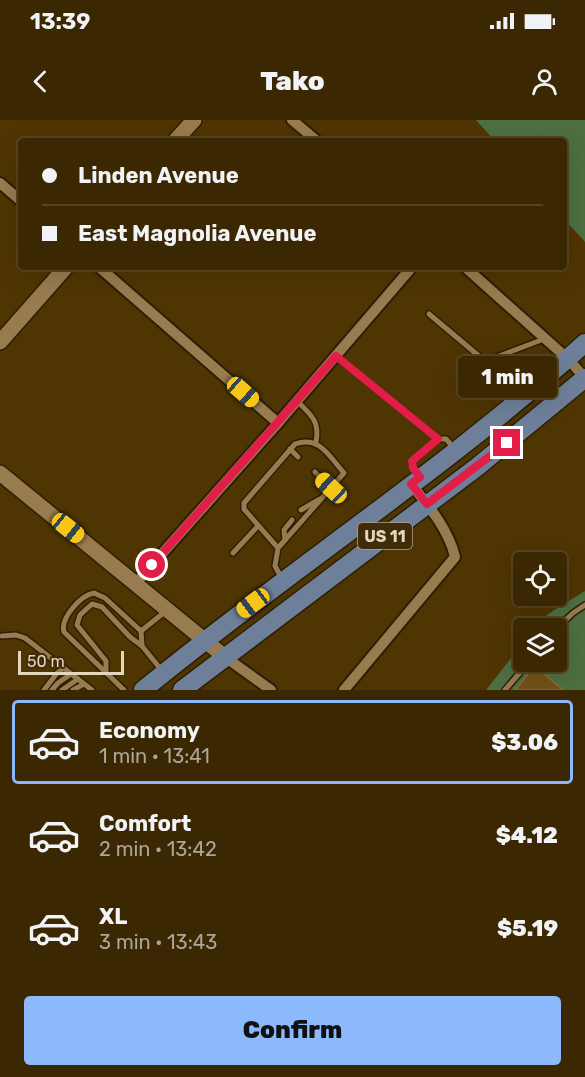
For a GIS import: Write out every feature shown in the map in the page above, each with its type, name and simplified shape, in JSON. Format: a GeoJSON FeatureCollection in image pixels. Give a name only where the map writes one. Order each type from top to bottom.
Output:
{"type":"FeatureCollection","features":[{"type":"Feature","properties":{"kind":"main road","name":"US 11"},"geometry":{"type":"LineString","coordinates":[[143,690],[203,641],[456,450],[585,343]]}},
{"type":"Feature","properties":{"kind":"main road","name":"US 11"},"geometry":{"type":"LineString","coordinates":[[184,689],[522,431],[585,378]]}},
{"type":"Feature","properties":{"kind":"street"},"geometry":{"type":"LineString","coordinates":[[178,138],[194,120]]}},
{"type":"Feature","properties":{"kind":"street"},"geometry":{"type":"LineString","coordinates":[[292,120],[313,138]]}},
{"type":"Feature","properties":{"kind":"street"},"geometry":{"type":"LineString","coordinates":[[0,183],[18,198]]}},
{"type":"Feature","properties":{"kind":"street"},"geometry":{"type":"LineString","coordinates":[[0,342],[63,270]]}},
{"type":"Feature","properties":{"kind":"street"},"geometry":{"type":"LineString","coordinates":[[102,270],[278,423]]}},
{"type":"Feature","properties":{"kind":"street"},"geometry":{"type":"LineString","coordinates":[[136,583],[409,270]]}},
{"type":"Feature","properties":{"kind":"street"},"geometry":{"type":"LineString","coordinates":[[468,270],[568,358],[585,378]]}},
{"type":"Feature","properties":{"kind":"street"},"geometry":{"type":"LineString","coordinates":[[0,473],[136,583],[203,641],[271,690]]}},
{"type":"Feature","properties":{"kind":"street"},"geometry":{"type":"LineString","coordinates":[[344,690],[455,557],[449,540],[416,481]]}},
{"type":"Feature","properties":{"kind":"lane"},"geometry":{"type":"LineString","coordinates":[[429,314],[492,367],[520,399]]}},
{"type":"Feature","properties":{"kind":"lane"},"geometry":{"type":"LineString","coordinates":[[492,367],[494,358],[546,338]]}},
{"type":"Feature","properties":{"kind":"lane"},"geometry":{"type":"LineString","coordinates":[[336,356],[438,439],[446,439],[456,450]]}},
{"type":"Feature","properties":{"kind":"lane"},"geometry":{"type":"LineString","coordinates":[[297,401],[312,416],[318,426],[316,442]]}},
{"type":"Feature","properties":{"kind":"lane"},"geometry":{"type":"LineString","coordinates":[[416,481],[412,461],[438,439]]}},
{"type":"Feature","properties":{"kind":"lane"},"geometry":{"type":"LineString","coordinates":[[278,548],[244,509],[244,503],[294,444],[305,440],[316,442],[344,472],[278,548],[275,566],[283,580]]}},
{"type":"Feature","properties":{"kind":"lane"},"geometry":{"type":"LineString","coordinates":[[290,449],[298,457]]}},
{"type":"Feature","properties":{"kind":"lane"},"geometry":{"type":"LineString","coordinates":[[315,472],[331,488]]}},
{"type":"Feature","properties":{"kind":"lane"},"geometry":{"type":"LineString","coordinates":[[301,510],[322,498]]}},
{"type":"Feature","properties":{"kind":"lane"},"geometry":{"type":"LineString","coordinates":[[285,540],[284,530],[292,520]]}},
{"type":"Feature","properties":{"kind":"lane"},"geometry":{"type":"LineString","coordinates":[[232,553],[258,526]]}},
{"type":"Feature","properties":{"kind":"lane"},"geometry":{"type":"LineString","coordinates":[[124,690],[64,632],[62,626],[64,621],[83,597],[89,594],[99,594],[141,631],[142,645]]}},
{"type":"Feature","properties":{"kind":"lane"},"geometry":{"type":"LineString","coordinates":[[106,673],[106,661],[77,625],[80,615],[92,604],[102,607],[130,637],[142,645],[164,673]]}},
{"type":"Feature","properties":{"kind":"lane"},"geometry":{"type":"LineString","coordinates":[[567,619],[585,605]]}},
{"type":"Feature","properties":{"kind":"lane"},"geometry":{"type":"LineString","coordinates":[[141,631],[167,610]]}},
{"type":"Feature","properties":{"kind":"lane"},"geometry":{"type":"LineString","coordinates":[[2,636],[16,635],[25,638],[91,690]]}},
{"type":"Feature","properties":{"kind":"lane"},"geometry":{"type":"LineString","coordinates":[[44,690],[57,673],[64,668]]}},
{"type":"Feature","properties":{"kind":"lane"},"geometry":{"type":"LineString","coordinates":[[505,690],[520,672]]}},
{"type":"Feature","properties":{"kind":"lane"},"geometry":{"type":"LineString","coordinates":[[52,690],[71,674]]}},
{"type":"Feature","properties":{"kind":"lane"},"geometry":{"type":"LineString","coordinates":[[62,690],[78,679]]}},
{"type":"Feature","properties":{"kind":"lane"},"geometry":{"type":"LineString","coordinates":[[73,690],[84,684]]}},
{"type":"Feature","properties":{"kind":"green space"},"geometry":{"type":"Polygon","coordinates":[[[476,120],[585,120],[585,242],[567,222],[567,138],[492,138],[476,120]]]}},
{"type":"Feature","properties":{"kind":"green space"},"geometry":{"type":"Polygon","coordinates":[[[585,591],[585,690],[486,690],[513,656],[513,672],[567,672],[567,618],[545,618],[561,606],[567,606],[567,602],[585,591]]]}},
{"type":"Feature","properties":{"kind":"building"},"geometry":{"type":"Polygon","coordinates":[[[530,672],[542,672],[563,690],[515,690],[530,672]]]}},
{"type":"Feature","properties":{"kind":"route"},"geometry":{"type":"LineString","coordinates":[[152,565],[336,356],[438,439],[412,461],[413,468],[420,477],[411,484],[427,504],[507,443]]}}]}
